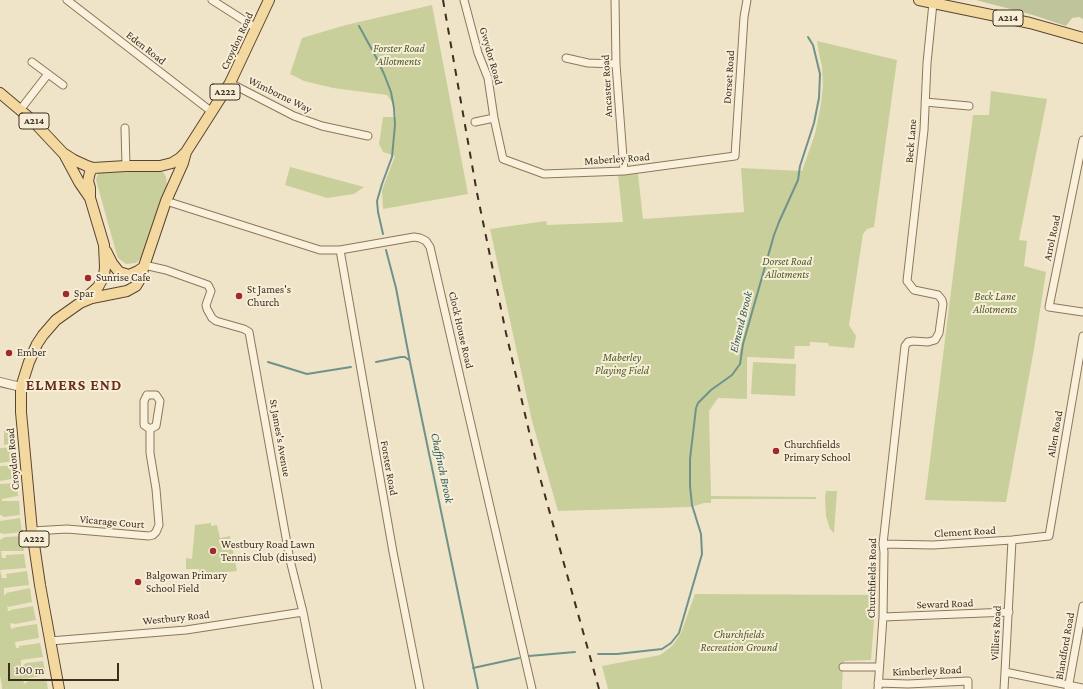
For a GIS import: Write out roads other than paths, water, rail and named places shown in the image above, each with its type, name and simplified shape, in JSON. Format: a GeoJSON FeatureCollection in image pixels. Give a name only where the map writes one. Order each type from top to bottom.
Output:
{"type":"FeatureCollection","features":[{"type":"Feature","properties":{"kind":"main road","name":"A214"},"geometry":{"type":"LineString","coordinates":[[919,0],[1030,22],[1083,38]]}},
{"type":"Feature","properties":{"kind":"main road","name":"Croydon Road"},"geometry":{"type":"LineString","coordinates":[[160,166],[176,161],[186,152],[230,82],[270,2]]}},
{"type":"Feature","properties":{"kind":"main road","name":"A214"},"geometry":{"type":"LineString","coordinates":[[0,94],[32,120],[64,153]]}},
{"type":"Feature","properties":{"kind":"main road","name":"Croydon Road"},"geometry":{"type":"LineString","coordinates":[[59,689],[32,531],[21,412],[21,387],[29,362],[43,335],[56,320],[80,303],[96,297],[121,293],[132,289],[139,282],[173,181],[183,163],[186,152]]}},
{"type":"Feature","properties":{"kind":"main road"},"geometry":{"type":"LineString","coordinates":[[64,153],[74,160],[93,168],[160,166],[170,171],[173,181]]}},
{"type":"Feature","properties":{"kind":"main road"},"geometry":{"type":"LineString","coordinates":[[64,153],[83,182],[90,188],[90,198],[104,245],[112,263],[119,272],[129,275],[138,271],[144,266]]}},
{"type":"Feature","properties":{"kind":"main road"},"geometry":{"type":"LineString","coordinates":[[83,182],[93,168]]}},
{"type":"Feature","properties":{"kind":"main road"},"geometry":{"type":"LineString","coordinates":[[80,303],[95,291],[101,281],[105,267],[104,245]]}},
{"type":"Feature","properties":{"kind":"street","name":"Eden Road"},"geometry":{"type":"LineString","coordinates":[[67,0],[212,112]]}},
{"type":"Feature","properties":{"kind":"street"},"geometry":{"type":"LineString","coordinates":[[212,0],[256,28]]}},
{"type":"Feature","properties":{"kind":"street","name":"Gwydor Road"},"geometry":{"type":"LineString","coordinates":[[464,0],[478,53],[488,78],[494,118],[503,159]]}},
{"type":"Feature","properties":{"kind":"street","name":"Ancaster Road"},"geometry":{"type":"LineString","coordinates":[[615,0],[616,64],[624,171]]}},
{"type":"Feature","properties":{"kind":"street","name":"Dorset Road"},"geometry":{"type":"LineString","coordinates":[[735,156],[747,0]]}},
{"type":"Feature","properties":{"kind":"street","name":"Beck Lane"},"geometry":{"type":"LineString","coordinates":[[891,467],[905,346],[908,342],[928,342],[934,340],[939,333],[943,304],[938,295],[914,290],[907,281],[924,130],[927,62],[933,3]]}},
{"type":"Feature","properties":{"kind":"street"},"geometry":{"type":"LineString","coordinates":[[566,58],[588,63],[616,64]]}},
{"type":"Feature","properties":{"kind":"street"},"geometry":{"type":"LineString","coordinates":[[32,62],[63,85]]}},
{"type":"Feature","properties":{"kind":"street"},"geometry":{"type":"LineString","coordinates":[[20,110],[48,74]]}},
{"type":"Feature","properties":{"kind":"street","name":"Wimborne Way"},"geometry":{"type":"LineString","coordinates":[[230,82],[294,116],[322,126],[368,136]]}},
{"type":"Feature","properties":{"kind":"street"},"geometry":{"type":"LineString","coordinates":[[925,102],[969,106]]}},
{"type":"Feature","properties":{"kind":"street"},"geometry":{"type":"LineString","coordinates":[[475,122],[494,118]]}},
{"type":"Feature","properties":{"kind":"street"},"geometry":{"type":"LineString","coordinates":[[125,128],[126,166]]}},
{"type":"Feature","properties":{"kind":"street","name":"Arrol Road"},"geometry":{"type":"LineString","coordinates":[[1083,140],[1049,307],[1083,312]]}},
{"type":"Feature","properties":{"kind":"street","name":"Maberley Road"},"geometry":{"type":"LineString","coordinates":[[503,159],[544,174],[624,171],[735,156]]}},
{"type":"Feature","properties":{"kind":"street","name":"Clock House Road"},"geometry":{"type":"LineString","coordinates":[[166,201],[320,250],[340,250],[414,237],[426,241],[430,247],[532,689]]}},
{"type":"Feature","properties":{"kind":"street","name":"Forster Road"},"geometry":{"type":"LineString","coordinates":[[340,250],[393,552],[420,689]]}},
{"type":"Feature","properties":{"kind":"street","name":"St James's Avenue"},"geometry":{"type":"LineString","coordinates":[[144,266],[166,270],[208,285],[211,291],[206,304],[212,318],[216,321],[244,329],[249,332],[290,560],[303,612],[318,689]]}},
{"type":"Feature","properties":{"kind":"street","name":"Allen Road"},"geometry":{"type":"LineString","coordinates":[[1049,536],[1083,336]]}},
{"type":"Feature","properties":{"kind":"street"},"geometry":{"type":"LineString","coordinates":[[0,381],[21,387]]}},
{"type":"Feature","properties":{"kind":"street","name":"Vicarage Court"},"geometry":{"type":"LineString","coordinates":[[32,531],[67,529],[153,535],[158,529],[159,525],[156,489],[150,453],[150,429]]}},
{"type":"Feature","properties":{"kind":"street","name":"Churchfields Road"},"geometry":{"type":"LineString","coordinates":[[878,686],[882,617],[883,544],[891,467]]}},
{"type":"Feature","properties":{"kind":"street","name":"Clement Road"},"geometry":{"type":"LineString","coordinates":[[883,544],[922,545],[1012,540],[1049,536]]}},
{"type":"Feature","properties":{"kind":"street","name":"Villiers Road"},"geometry":{"type":"LineString","coordinates":[[1012,540],[1005,672],[1033,677],[1069,688],[1083,688]]}},
{"type":"Feature","properties":{"kind":"street","name":"Blandford Road"},"geometry":{"type":"LineString","coordinates":[[1069,688],[1083,606]]}},
{"type":"Feature","properties":{"kind":"street","name":"Westbury Road"},"geometry":{"type":"LineString","coordinates":[[50,641],[186,630],[303,612]]}},
{"type":"Feature","properties":{"kind":"street","name":"Seward Road"},"geometry":{"type":"LineString","coordinates":[[882,617],[1009,612]]}},
{"type":"Feature","properties":{"kind":"street"},"geometry":{"type":"LineString","coordinates":[[843,667],[879,667]]}},
{"type":"Feature","properties":{"kind":"street"},"geometry":{"type":"LineString","coordinates":[[1004,689],[1005,672]]}},
{"type":"Feature","properties":{"kind":"street","name":"Kimberley Road"},"geometry":{"type":"LineString","coordinates":[[878,686],[968,681],[968,689]]}},
{"type":"Feature","properties":{"kind":"waterway","name":"Chaffinch Brook"},"geometry":{"type":"LineString","coordinates":[[359,26],[384,74],[391,92],[394,108],[395,125],[392,157],[377,201],[383,234]]}},
{"type":"Feature","properties":{"kind":"waterway","name":"Elmend Brook"},"geometry":{"type":"LineString","coordinates":[[598,654],[617,654],[662,649],[671,643],[679,633],[702,554],[701,534],[692,505],[690,486],[690,459],[696,408],[698,403],[711,390],[732,375],[740,364],[743,344],[774,235],[798,180],[800,166],[814,123],[819,98],[820,74],[813,45],[808,37]]}},
{"type":"Feature","properties":{"kind":"waterway","name":"Chaffinch Brook"},"geometry":{"type":"LineString","coordinates":[[386,250],[396,288],[478,689]]}},
{"type":"Feature","properties":{"kind":"waterway"},"geometry":{"type":"LineString","coordinates":[[376,362],[401,357],[405,357],[409,360]]}},
{"type":"Feature","properties":{"kind":"waterway"},"geometry":{"type":"LineString","coordinates":[[268,362],[307,374],[351,367]]}},
{"type":"Feature","properties":{"kind":"waterway","name":"Elmend Brook"},"geometry":{"type":"LineString","coordinates":[[529,656],[575,652]]}},
{"type":"Feature","properties":{"kind":"waterway","name":"Elmend Brook"},"geometry":{"type":"LineString","coordinates":[[473,668],[519,658]]}},
{"type":"Feature","properties":{"kind":"railway"},"geometry":{"type":"LineString","coordinates":[[443,0],[477,193],[506,333],[539,474],[599,689]]}},
{"type":"Feature","properties":{"kind":"place","name":"Sunrise Cafe"},"geometry":{"type":"Point","coordinates":[88,278]}},
{"type":"Feature","properties":{"kind":"place","name":"Spar"},"geometry":{"type":"Point","coordinates":[66,294]}},
{"type":"Feature","properties":{"kind":"place","name":"St James's Church"},"geometry":{"type":"Point","coordinates":[239,296]}},
{"type":"Feature","properties":{"kind":"place","name":"Ember"},"geometry":{"type":"Point","coordinates":[9,353]}},
{"type":"Feature","properties":{"kind":"place","name":"Churchfields Primary School"},"geometry":{"type":"Point","coordinates":[776,451]}},
{"type":"Feature","properties":{"kind":"place","name":"Westbury Road Lawn Tennis Club (disused)"},"geometry":{"type":"Point","coordinates":[213,551]}},
{"type":"Feature","properties":{"kind":"place","name":"Balgowan Primary School Field"},"geometry":{"type":"Point","coordinates":[138,582]}},
{"type":"Feature","properties":{"kind":"district","name":"ELMERS END"},"geometry":{"type":"Point","coordinates":[74,385]}},
{"type":"Feature","properties":{"kind":"park label","name":"Forster Road Allotments"},"geometry":{"type":"Point","coordinates":[399,55]}},
{"type":"Feature","properties":{"kind":"park label","name":"Dorset Road Allotments"},"geometry":{"type":"Point","coordinates":[787,268]}},
{"type":"Feature","properties":{"kind":"park label","name":"Beck Lane Allotments"},"geometry":{"type":"Point","coordinates":[995,303]}},
{"type":"Feature","properties":{"kind":"park label","name":"Maberley Playing Field"},"geometry":{"type":"Point","coordinates":[622,364]}},
{"type":"Feature","properties":{"kind":"park label","name":"Churchfields Recreation Ground"},"geometry":{"type":"Point","coordinates":[739,641]}}]}
